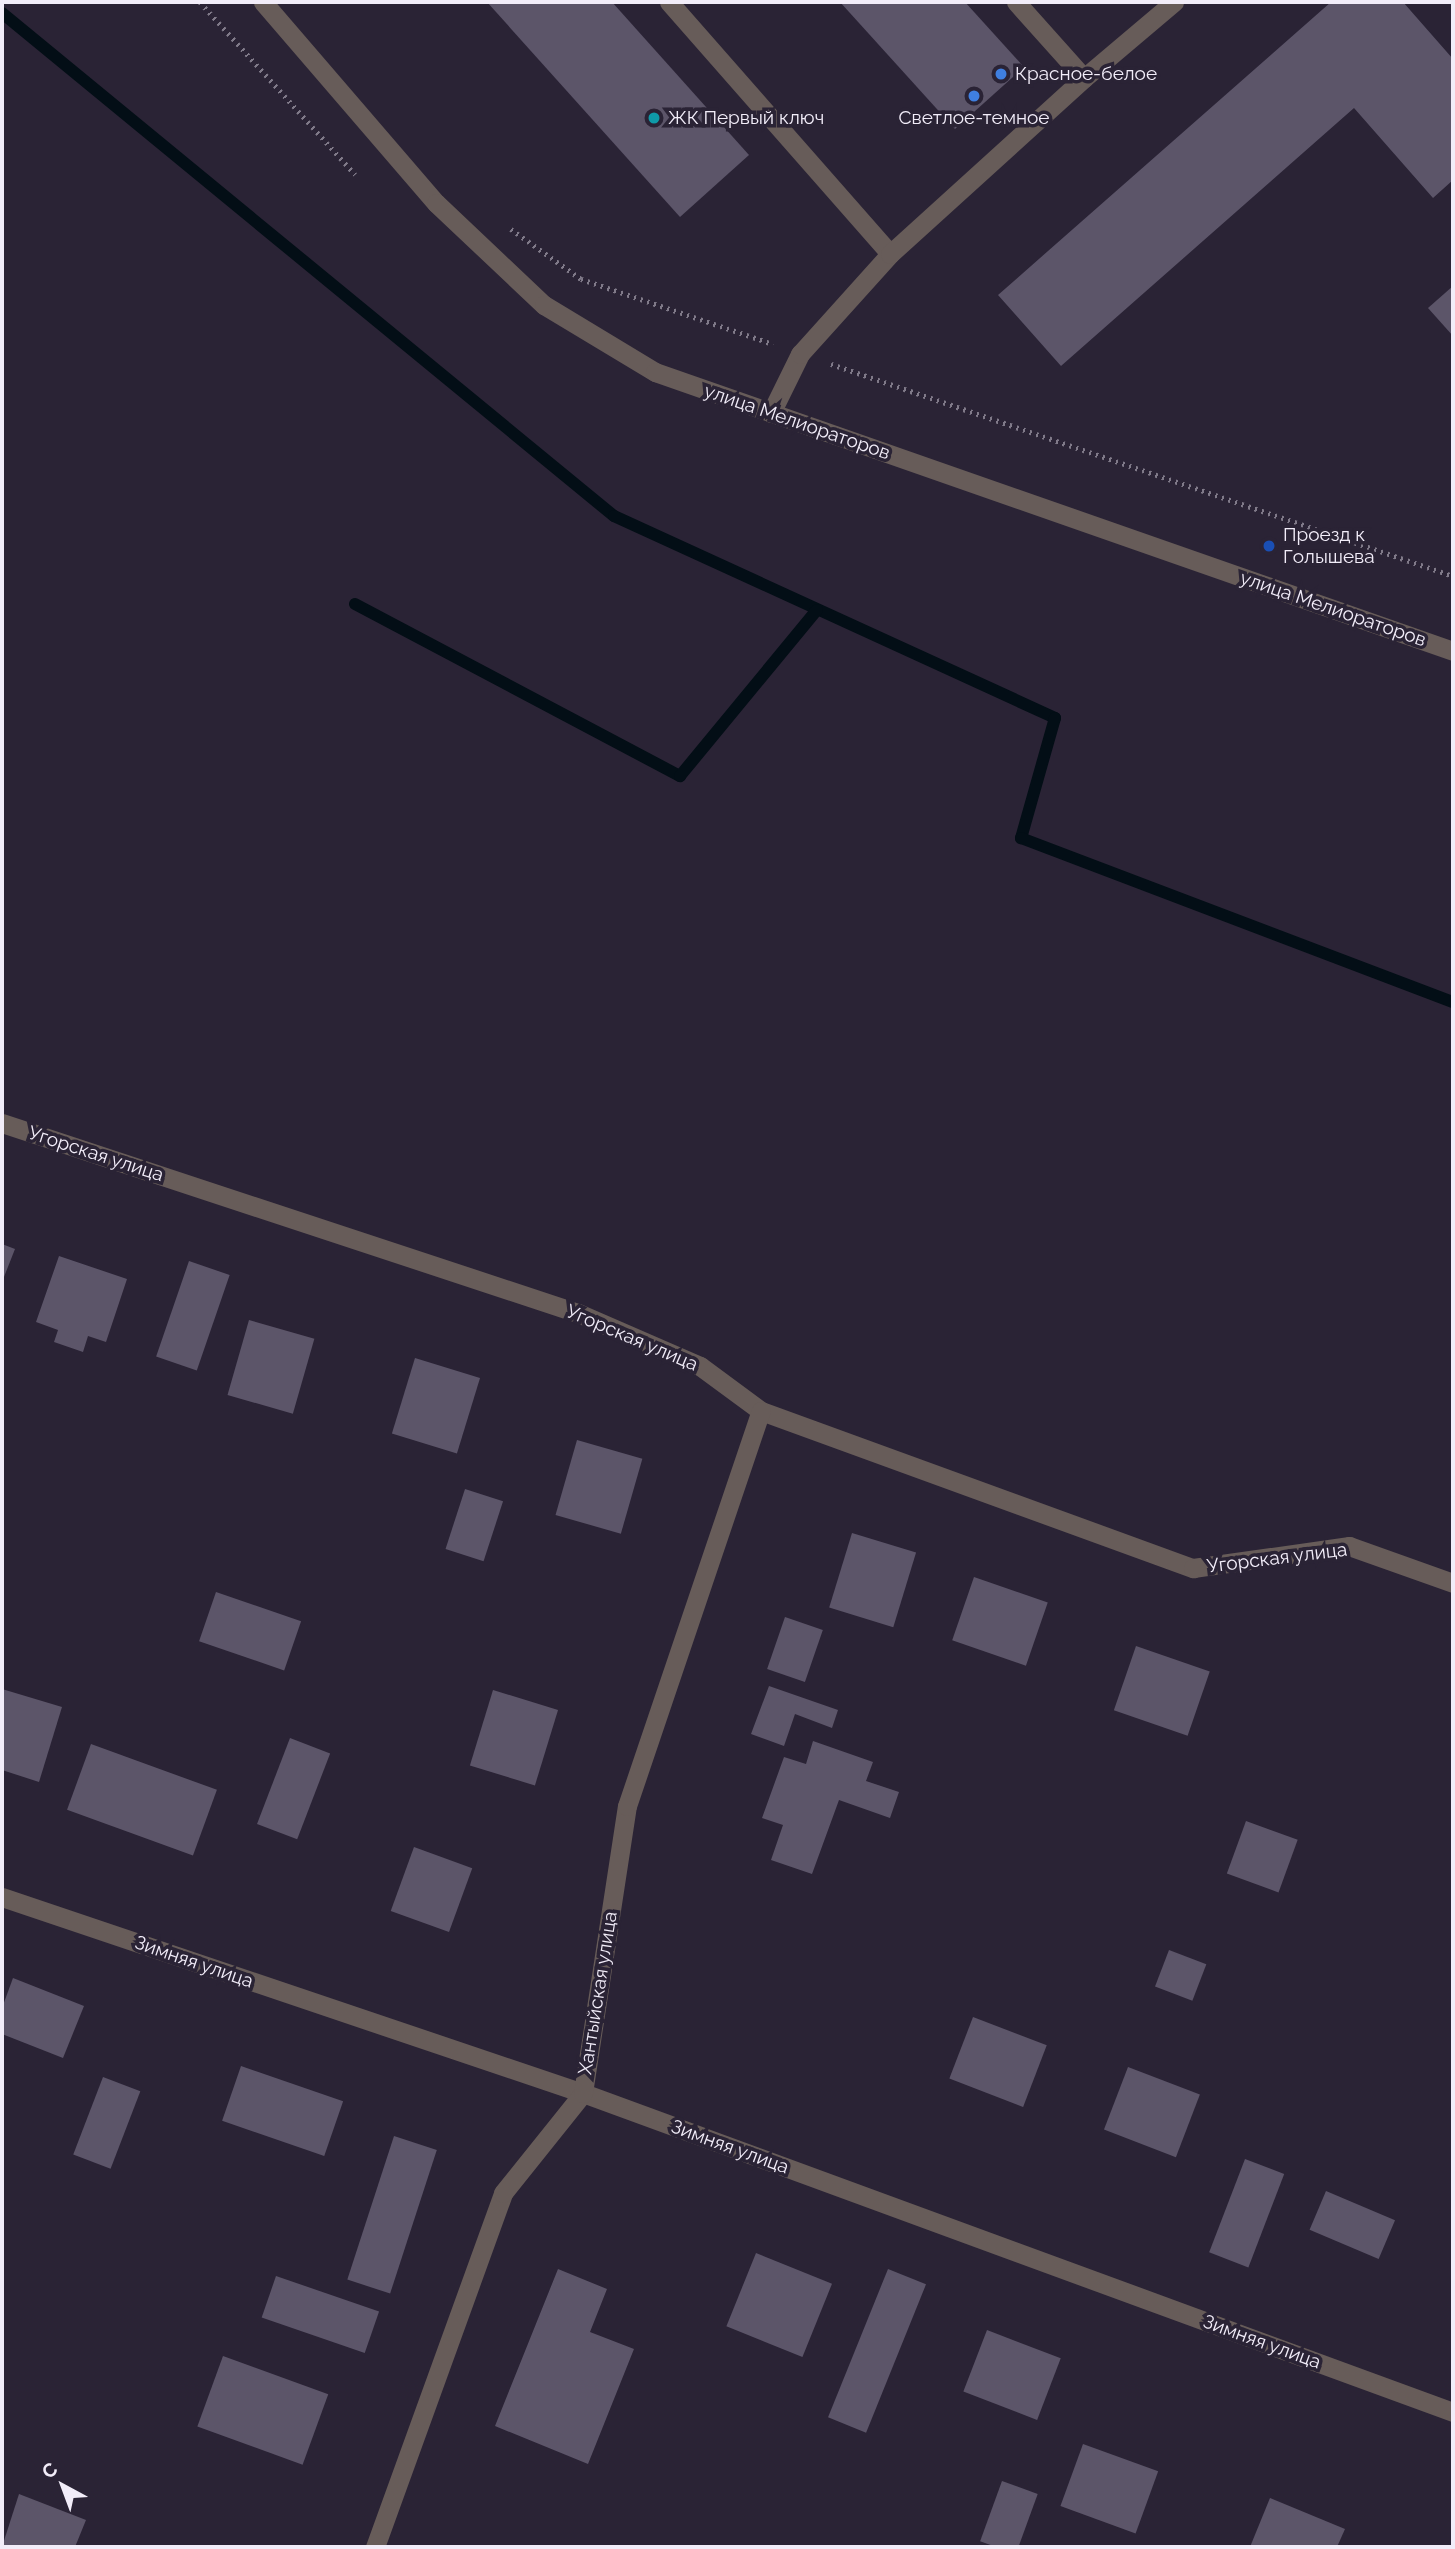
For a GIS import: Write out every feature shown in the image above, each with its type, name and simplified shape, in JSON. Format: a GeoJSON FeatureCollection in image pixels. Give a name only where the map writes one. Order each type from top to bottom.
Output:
{"type":"FeatureCollection","features":[{"type":"Feature","properties":{"kind":"street","name":"улица Мелиораторов"},"geometry":{"type":"LineString","coordinates":[[263,2],[436,204],[544,305],[655,372],[1453,651]]}},
{"type":"Feature","properties":{"kind":"street"},"geometry":{"type":"LineString","coordinates":[[669,2],[890,254]]}},
{"type":"Feature","properties":{"kind":"street"},"geometry":{"type":"LineString","coordinates":[[1016,2],[1084,78]]}},
{"type":"Feature","properties":{"kind":"street"},"geometry":{"type":"LineString","coordinates":[[772,413],[800,354],[890,254],[1084,78],[1174,2]]}},
{"type":"Feature","properties":{"kind":"street","name":"Угорская улица"},"geometry":{"type":"LineString","coordinates":[[2,1123],[578,1313],[700,1366],[761,1411],[1193,1568],[1349,1546],[1453,1583]]}},
{"type":"Feature","properties":{"kind":"street","name":"Хантыйская улица"},"geometry":{"type":"LineString","coordinates":[[375,2547],[503,2193],[583,2093],[627,1806],[761,1411]]}},
{"type":"Feature","properties":{"kind":"street","name":"Зимняя улица"},"geometry":{"type":"LineString","coordinates":[[2,1897],[583,2093],[1453,2412]]}},
{"type":"Feature","properties":{"kind":"path"},"geometry":{"type":"LineString","coordinates":[[200,2],[355,174]]}},
{"type":"Feature","properties":{"kind":"building","name":"ЖК Первый ключ"},"geometry":{"type":"Polygon","coordinates":[[[487,2],[612,2],[749,155],[680,217],[487,2]]]}},
{"type":"Feature","properties":{"kind":"building"},"geometry":{"type":"Polygon","coordinates":[[[840,2],[965,2],[1024,67],[955,129],[840,2]]]}},
{"type":"Feature","properties":{"kind":"building"},"geometry":{"type":"Polygon","coordinates":[[[1331,2],[1403,2],[1453,59],[1453,180],[1433,198],[1354,108],[1061,366],[998,295],[1331,2]]]}},
{"type":"Feature","properties":{"kind":"building"},"geometry":{"type":"Polygon","coordinates":[[[1453,286],[1453,336],[1428,308],[1453,286]]]}},
{"type":"Feature","properties":{"kind":"building"},"geometry":{"type":"Polygon","coordinates":[[[2,1244],[15,1249],[2,1282],[2,1244]]]}},
{"type":"Feature","properties":{"kind":"building"},"geometry":{"type":"Polygon","coordinates":[[[59,1256],[127,1279],[106,1342],[88,1336],[83,1352],[54,1342],[58,1330],[36,1322],[59,1256]]]}},
{"type":"Feature","properties":{"kind":"building"},"geometry":{"type":"Polygon","coordinates":[[[189,1261],[230,1275],[197,1370],[156,1356],[189,1261]]]}},
{"type":"Feature","properties":{"kind":"building"},"geometry":{"type":"Polygon","coordinates":[[[249,1320],[314,1339],[293,1414],[228,1395],[249,1320]]]}},
{"type":"Feature","properties":{"kind":"building"},"geometry":{"type":"Polygon","coordinates":[[[415,1358],[480,1378],[457,1453],[392,1434],[415,1358]]]}},
{"type":"Feature","properties":{"kind":"building"},"geometry":{"type":"Polygon","coordinates":[[[577,1440],[642,1459],[621,1534],[556,1515],[577,1440]]]}},
{"type":"Feature","properties":{"kind":"building"},"geometry":{"type":"Polygon","coordinates":[[[465,1489],[503,1501],[484,1561],[446,1549],[465,1489]]]}},
{"type":"Feature","properties":{"kind":"building"},"geometry":{"type":"Polygon","coordinates":[[[852,1533],[916,1553],[893,1627],[829,1608],[852,1533]]]}},
{"type":"Feature","properties":{"kind":"building"},"geometry":{"type":"Polygon","coordinates":[[[974,1577],[1048,1602],[1026,1666],[952,1640],[974,1577]]]}},
{"type":"Feature","properties":{"kind":"building"},"geometry":{"type":"Polygon","coordinates":[[[216,1592],[301,1621],[284,1670],[199,1641],[216,1592]]]}},
{"type":"Feature","properties":{"kind":"building"},"geometry":{"type":"Polygon","coordinates":[[[785,1617],[823,1630],[805,1682],[767,1669],[785,1617]]]}},
{"type":"Feature","properties":{"kind":"building"},"geometry":{"type":"Polygon","coordinates":[[[1136,1646],[1210,1671],[1188,1736],[1114,1710],[1136,1646]]]}},
{"type":"Feature","properties":{"kind":"building"},"geometry":{"type":"Polygon","coordinates":[[[769,1686],[838,1710],[832,1728],[795,1714],[784,1746],[751,1734],[769,1686]]]}},
{"type":"Feature","properties":{"kind":"building"},"geometry":{"type":"Polygon","coordinates":[[[2,1689],[62,1707],[39,1782],[2,1770],[2,1689]]]}},
{"type":"Feature","properties":{"kind":"building"},"geometry":{"type":"Polygon","coordinates":[[[493,1690],[558,1710],[535,1785],[470,1766],[493,1690]]]}},
{"type":"Feature","properties":{"kind":"building"},"geometry":{"type":"Polygon","coordinates":[[[290,1738],[330,1753],[297,1839],[257,1824],[290,1738]]]}},
{"type":"Feature","properties":{"kind":"building"},"geometry":{"type":"Polygon","coordinates":[[[813,1741],[873,1762],[866,1781],[899,1792],[890,1818],[839,1800],[812,1874],[771,1860],[783,1825],[762,1818],[784,1757],[806,1764],[813,1741]]]}},
{"type":"Feature","properties":{"kind":"building"},"geometry":{"type":"Polygon","coordinates":[[[91,1744],[217,1790],[193,1856],[67,1810],[91,1744]]]}},
{"type":"Feature","properties":{"kind":"building"},"geometry":{"type":"Polygon","coordinates":[[[1246,1821],[1298,1840],[1279,1892],[1227,1874],[1246,1821]]]}},
{"type":"Feature","properties":{"kind":"building"},"geometry":{"type":"Polygon","coordinates":[[[414,1847],[472,1868],[449,1932],[391,1911],[414,1847]]]}},
{"type":"Feature","properties":{"kind":"building"},"geometry":{"type":"Polygon","coordinates":[[[1169,1950],[1206,1964],[1192,2001],[1155,1986],[1169,1950]]]}},
{"type":"Feature","properties":{"kind":"building"},"geometry":{"type":"Polygon","coordinates":[[[13,1978],[84,2006],[63,2058],[2,2034],[2,2008],[13,1978]]]}},
{"type":"Feature","properties":{"kind":"building"},"geometry":{"type":"Polygon","coordinates":[[[973,2017],[1047,2045],[1023,2107],[949,2079],[973,2017]]]}},
{"type":"Feature","properties":{"kind":"building"},"geometry":{"type":"Polygon","coordinates":[[[241,2066],[343,2101],[324,2156],[222,2121],[241,2066]]]}},
{"type":"Feature","properties":{"kind":"building"},"geometry":{"type":"Polygon","coordinates":[[[1128,2067],[1200,2095],[1176,2157],[1104,2130],[1128,2067]]]}},
{"type":"Feature","properties":{"kind":"building"},"geometry":{"type":"Polygon","coordinates":[[[103,2077],[140,2091],[111,2169],[73,2154],[103,2077]]]}},
{"type":"Feature","properties":{"kind":"building"},"geometry":{"type":"Polygon","coordinates":[[[394,2136],[437,2150],[390,2294],[347,2280],[394,2136]]]}},
{"type":"Feature","properties":{"kind":"building"},"geometry":{"type":"Polygon","coordinates":[[[1245,2159],[1284,2174],[1248,2267],[1209,2252],[1245,2159]]]}},
{"type":"Feature","properties":{"kind":"building"},"geometry":{"type":"Polygon","coordinates":[[[1326,2191],[1395,2220],[1379,2259],[1310,2230],[1326,2191]]]}},
{"type":"Feature","properties":{"kind":"building"},"geometry":{"type":"Polygon","coordinates":[[[756,2253],[832,2284],[802,2357],[726,2326],[756,2253]]]}},
{"type":"Feature","properties":{"kind":"building"},"geometry":{"type":"Polygon","coordinates":[[[558,2269],[607,2289],[590,2332],[634,2349],[588,2464],[495,2426],[558,2269]]]}},
{"type":"Feature","properties":{"kind":"building"},"geometry":{"type":"Polygon","coordinates":[[[888,2269],[926,2284],[866,2433],[828,2417],[888,2269]]]}},
{"type":"Feature","properties":{"kind":"building"},"geometry":{"type":"Polygon","coordinates":[[[276,2276],[379,2311],[365,2353],[262,2318],[276,2276]]]}},
{"type":"Feature","properties":{"kind":"building"},"geometry":{"type":"Polygon","coordinates":[[[987,2330],[1061,2358],[1037,2420],[963,2392],[987,2330]]]}},
{"type":"Feature","properties":{"kind":"building"},"geometry":{"type":"Polygon","coordinates":[[[223,2356],[328,2394],[303,2465],[197,2426],[223,2356]]]}},
{"type":"Feature","properties":{"kind":"building"},"geometry":{"type":"Polygon","coordinates":[[[1083,2444],[1158,2471],[1136,2533],[1060,2506],[1083,2444]]]}},
{"type":"Feature","properties":{"kind":"building"},"geometry":{"type":"Polygon","coordinates":[[[1002,2481],[1038,2494],[1018,2547],[996,2547],[980,2541],[1002,2481]]]}},
{"type":"Feature","properties":{"kind":"building"},"geometry":{"type":"Polygon","coordinates":[[[19,2494],[86,2520],[75,2547],[2,2547],[19,2494]]]}},
{"type":"Feature","properties":{"kind":"building"},"geometry":{"type":"Polygon","coordinates":[[[1270,2498],[1345,2529],[1337,2547],[1250,2547],[1270,2498]]]}},
{"type":"Feature","properties":{"kind":"waterway"},"geometry":{"type":"LineString","coordinates":[[2,13],[614,516],[1055,718],[1021,838],[1453,1002]]}},
{"type":"Feature","properties":{"kind":"waterway"},"geometry":{"type":"LineString","coordinates":[[355,604],[680,776],[817,610]]}},
{"type":"Feature","properties":{"kind":"place","name":"Красное-белое"},"geometry":{"type":"Point","coordinates":[1001,74]}},
{"type":"Feature","properties":{"kind":"place","name":"Светлое-темное"},"geometry":{"type":"Point","coordinates":[974,96]}},
{"type":"Feature","properties":{"kind":"place","name":"ЖК Первый ключ"},"geometry":{"type":"Point","coordinates":[654,118]}},
{"type":"Feature","properties":{"kind":"place","name":"Проезд к Голышева"},"geometry":{"type":"Point","coordinates":[1269,546]}}]}
